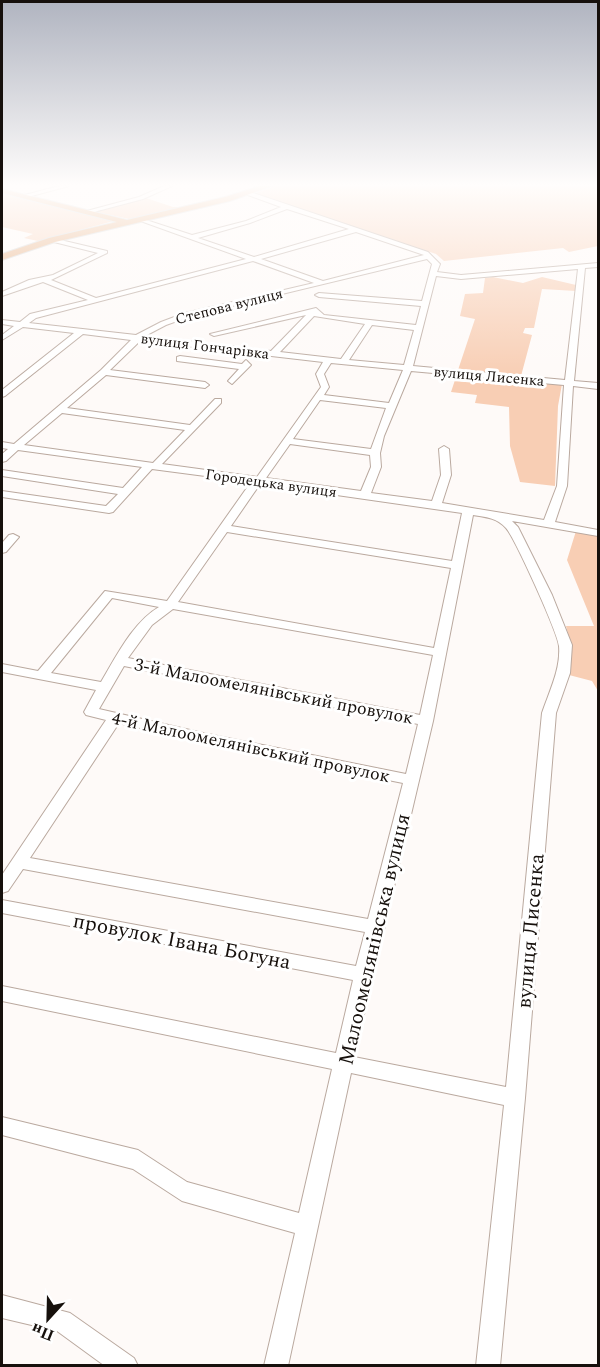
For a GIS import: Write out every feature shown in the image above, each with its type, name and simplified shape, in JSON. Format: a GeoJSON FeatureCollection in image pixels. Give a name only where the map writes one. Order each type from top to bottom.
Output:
{"type":"FeatureCollection","features":[{"type":"Feature","properties":{"kind":"main road"},"geometry":{"type":"LineString","coordinates":[[2,257],[23,250]]}},
{"type":"Feature","properties":{"kind":"street"},"geometry":{"type":"LineString","coordinates":[[2,294],[63,274],[105,252],[95,250]]}},
{"type":"Feature","properties":{"kind":"street"},"geometry":{"type":"LineString","coordinates":[[222,250],[322,283]]}},
{"type":"Feature","properties":{"kind":"street"},"geometry":{"type":"LineString","coordinates":[[2,338],[33,316],[286,250]]}},
{"type":"Feature","properties":{"kind":"street"},"geometry":{"type":"LineString","coordinates":[[364,496],[376,467],[375,453],[379,436],[408,368],[436,264],[430,256],[412,250]]}},
{"type":"Feature","properties":{"kind":"street","name":"Степова вулиця"},"geometry":{"type":"LineString","coordinates":[[2,459],[104,372],[113,359],[138,338],[162,324],[193,314],[430,256]]}},
{"type":"Feature","properties":{"kind":"street"},"geometry":{"type":"LineString","coordinates":[[434,274],[461,277],[598,265]]}},
{"type":"Feature","properties":{"kind":"street","name":"вулиця Лисенка"},"geometry":{"type":"LineString","coordinates":[[545,523],[562,486],[569,383],[582,267]]}},
{"type":"Feature","properties":{"kind":"street"},"geometry":{"type":"LineString","coordinates":[[45,280],[95,300]]}},
{"type":"Feature","properties":{"kind":"street"},"geometry":{"type":"LineString","coordinates":[[303,288],[318,295],[425,304]]}},
{"type":"Feature","properties":{"kind":"street"},"geometry":{"type":"LineString","coordinates":[[273,354],[321,306],[318,295]]}},
{"type":"Feature","properties":{"kind":"street"},"geometry":{"type":"LineString","coordinates":[[214,334],[315,311],[323,317],[419,328]]}},
{"type":"Feature","properties":{"kind":"street","name":"вулиця Гончарівка"},"geometry":{"type":"LineString","coordinates":[[2,322],[408,368]]}},
{"type":"Feature","properties":{"kind":"street"},"geometry":{"type":"LineString","coordinates":[[343,362],[370,322]]}},
{"type":"Feature","properties":{"kind":"street"},"geometry":{"type":"LineString","coordinates":[[2,394],[80,332]]}},
{"type":"Feature","properties":{"kind":"street"},"geometry":{"type":"LineString","coordinates":[[232,381],[246,367],[245,364],[256,352]]}},
{"type":"Feature","properties":{"kind":"street"},"geometry":{"type":"LineString","coordinates":[[180,359],[246,367]]}},
{"type":"Feature","properties":{"kind":"street"},"geometry":{"type":"LineString","coordinates":[[2,668],[105,687],[121,661],[159,610],[169,606],[325,387],[320,374],[328,360]]}},
{"type":"Feature","properties":{"kind":"street","name":"вулиця Лисенка"},"geometry":{"type":"LineString","coordinates":[[408,368],[598,386]]}},
{"type":"Feature","properties":{"kind":"street"},"geometry":{"type":"LineString","coordinates":[[104,372],[205,385]]}},
{"type":"Feature","properties":{"kind":"street"},"geometry":{"type":"LineString","coordinates":[[318,397],[392,406]]}},
{"type":"Feature","properties":{"kind":"street"},"geometry":{"type":"LineString","coordinates":[[2,494],[109,510],[193,428],[218,400]]}},
{"type":"Feature","properties":{"kind":"street"},"geometry":{"type":"LineString","coordinates":[[60,410],[193,428]]}},
{"type":"Feature","properties":{"kind":"street"},"geometry":{"type":"LineString","coordinates":[[288,441],[375,453]]}},
{"type":"Feature","properties":{"kind":"street","name":"Городецька вулиця"},"geometry":{"type":"LineString","coordinates":[[2,445],[436,505],[598,533]]}},
{"type":"Feature","properties":{"kind":"street"},"geometry":{"type":"LineString","coordinates":[[436,505],[446,475],[444,449]]}},
{"type":"Feature","properties":{"kind":"street"},"geometry":{"type":"LineString","coordinates":[[2,473],[125,492]]}},
{"type":"Feature","properties":{"kind":"street","name":"Малоомелянівська вулиця"},"geometry":{"type":"LineString","coordinates":[[276,1365],[345,1064],[363,975],[426,721],[468,511]]}},
{"type":"Feature","properties":{"kind":"street","name":"вулиця Лисенка"},"geometry":{"type":"LineString","coordinates":[[488,1365],[515,1098],[549,713],[562,673],[566,645],[546,595],[512,527],[498,516]]}},
{"type":"Feature","properties":{"kind":"street"},"geometry":{"type":"LineString","coordinates":[[226,528],[456,565]]}},
{"type":"Feature","properties":{"kind":"street"},"geometry":{"type":"LineString","coordinates":[[2,550],[13,537]]}},
{"type":"Feature","properties":{"kind":"street"},"geometry":{"type":"LineString","coordinates":[[42,675],[109,594],[441,653]]}},
{"type":"Feature","properties":{"kind":"street","name":"3-й Малоомелянівський провулок"},"geometry":{"type":"LineString","coordinates":[[121,661],[426,721]]}},
{"type":"Feature","properties":{"kind":"street","name":"4-й Малоомелянівський провулок"},"geometry":{"type":"LineString","coordinates":[[105,687],[91,712],[114,719],[412,780]]}},
{"type":"Feature","properties":{"kind":"street"},"geometry":{"type":"LineString","coordinates":[[2,887],[114,719]]}},
{"type":"Feature","properties":{"kind":"street"},"geometry":{"type":"LineString","coordinates":[[19,862],[375,927]]}},
{"type":"Feature","properties":{"kind":"street","name":"провулок Івана Богуна"},"geometry":{"type":"LineString","coordinates":[[2,907],[363,975]]}},
{"type":"Feature","properties":{"kind":"street"},"geometry":{"type":"LineString","coordinates":[[2,994],[515,1098]]}},
{"type":"Feature","properties":{"kind":"street"},"geometry":{"type":"LineString","coordinates":[[2,1126],[138,1160],[182,1191],[308,1226]]}},
{"type":"Feature","properties":{"kind":"street"},"geometry":{"type":"LineString","coordinates":[[2,1307],[62,1321],[126,1365]]}},
{"type":"Feature","properties":{"kind":"shaded area"},"geometry":{"type":"Polygon","coordinates":[[[423,250],[547,250],[444,261],[436,254],[423,250]]]}},
{"type":"Feature","properties":{"kind":"shaded area"},"geometry":{"type":"Polygon","coordinates":[[[493,277],[523,283],[542,277],[576,285],[576,291],[542,289],[534,328],[525,328],[523,333],[532,335],[521,376],[458,370],[475,319],[460,316],[465,294],[483,293],[485,278],[493,277]]]}},
{"type":"Feature","properties":{"kind":"shaded area"},"geometry":{"type":"Polygon","coordinates":[[[457,374],[562,384],[558,406],[555,486],[520,482],[510,446],[509,407],[475,403],[477,395],[451,392],[457,374]]]}},
{"type":"Feature","properties":{"kind":"shaded area"},"geometry":{"type":"Polygon","coordinates":[[[576,531],[598,535],[598,691],[592,681],[569,675],[571,646],[566,626],[594,626],[567,560],[576,531]]]}}]}
